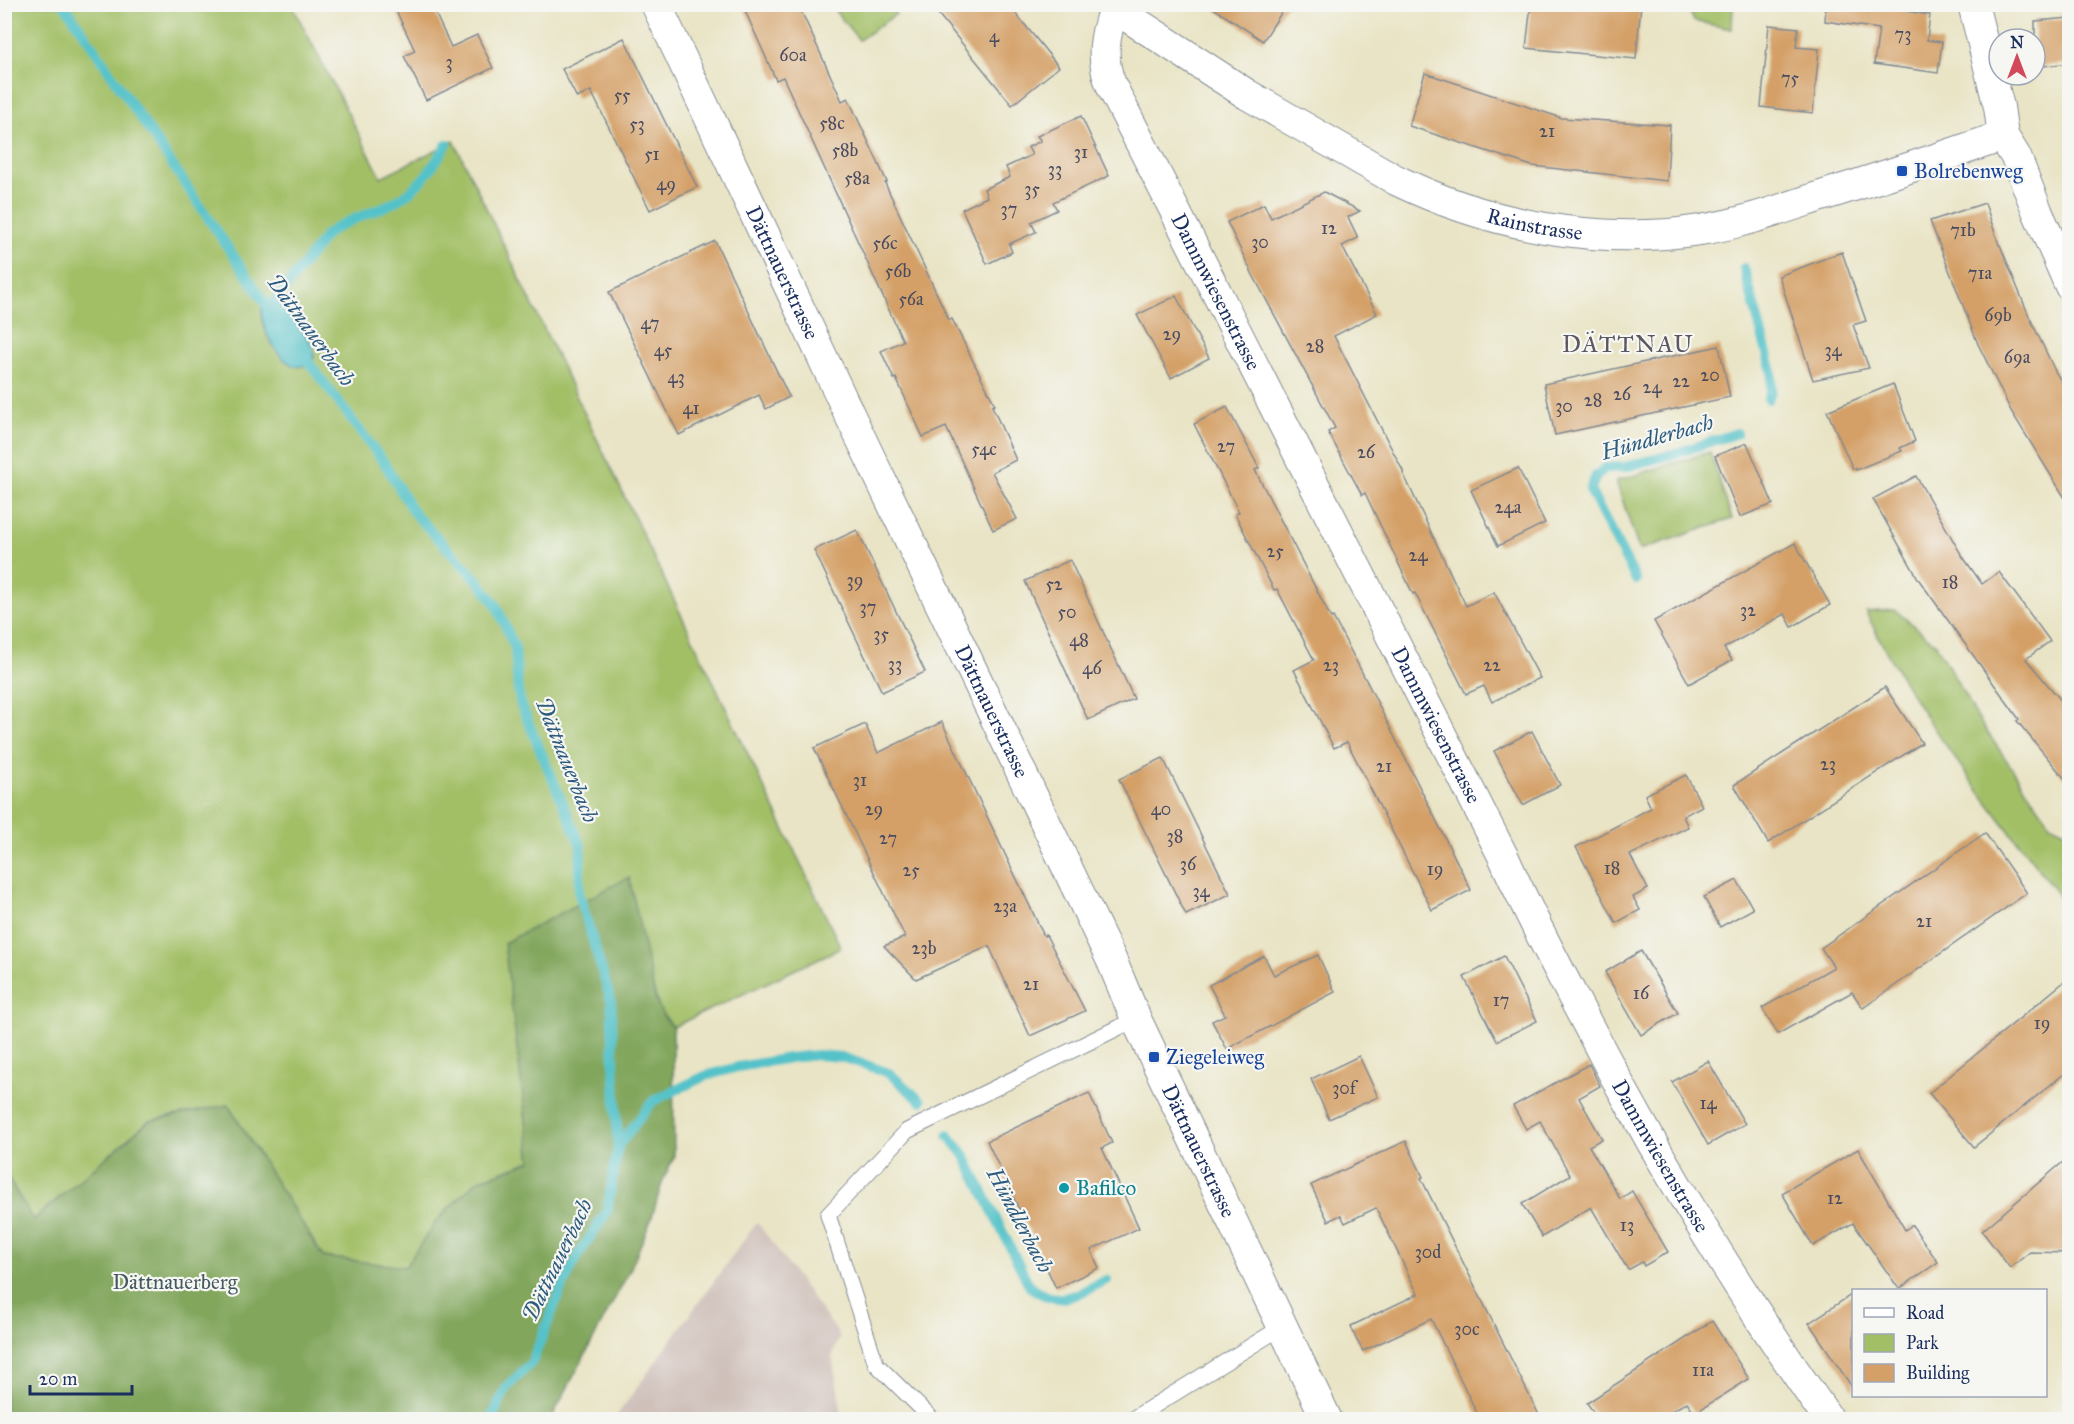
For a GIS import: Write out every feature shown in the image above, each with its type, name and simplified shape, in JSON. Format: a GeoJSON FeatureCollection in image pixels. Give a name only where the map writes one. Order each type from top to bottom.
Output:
{"type":"FeatureCollection","features":[{"type":"Feature","properties":{"kind":"street","name":"Dättnauerstrasse"},"geometry":{"type":"LineString","coordinates":[[656,4],[1111,959],[1136,1019],[1327,1419]]}},
{"type":"Feature","properties":{"kind":"street"},"geometry":{"type":"LineString","coordinates":[[1973,4],[1999,107],[2003,136],[2016,157],[2070,286]]}},
{"type":"Feature","properties":{"kind":"street","name":"Rainstrasse"},"geometry":{"type":"LineString","coordinates":[[1111,7],[1248,95],[1419,192],[1473,212],[1552,229],[1648,234],[1684,232],[1719,226],[1779,210],[2003,136]]}},
{"type":"Feature","properties":{"kind":"street","name":"Dammwiesenstrasse"},"geometry":{"type":"LineString","coordinates":[[1111,7],[1104,50],[1106,74],[1504,858],[1527,909],[1614,1077],[1686,1202],[1829,1419]]}},
{"type":"Feature","properties":{"kind":"lane"},"geometry":{"type":"LineString","coordinates":[[933,1419],[876,1364],[828,1215],[907,1131],[1136,1019]]}},
{"type":"Feature","properties":{"kind":"lane"},"geometry":{"type":"LineString","coordinates":[[1131,1419],[1282,1327]]}},
{"type":"Feature","properties":{"kind":"shaded area"},"geometry":{"type":"Polygon","coordinates":[[[757,1222],[840,1336],[832,1357],[843,1419],[614,1419],[757,1222]]]}},
{"type":"Feature","properties":{"kind":"green space"},"geometry":{"type":"Polygon","coordinates":[[[5,5],[292,5],[381,177],[454,141],[841,948],[673,1027],[660,1010],[653,988],[505,943],[531,1161],[477,1181],[437,1220],[405,1268],[323,1257],[228,1105],[149,1121],[33,1220],[5,1173],[5,5]],[[263,304],[263,322],[275,348],[296,366],[314,353],[305,333],[280,305],[263,304]]]}},
{"type":"Feature","properties":{"kind":"green space"},"geometry":{"type":"Polygon","coordinates":[[[832,5],[888,5],[896,14],[859,40],[832,5]]]}},
{"type":"Feature","properties":{"kind":"green space"},"geometry":{"type":"Polygon","coordinates":[[[1686,5],[1733,5],[1732,29],[1694,21],[1686,5]]]}},
{"type":"Feature","properties":{"kind":"green space"},"geometry":{"type":"Polygon","coordinates":[[[1710,452],[1732,519],[1639,550],[1616,481],[1710,452]]]}},
{"type":"Feature","properties":{"kind":"green space"},"geometry":{"type":"Polygon","coordinates":[[[1895,610],[1936,644],[1977,717],[2050,824],[2069,833],[2069,909],[1933,728],[1886,651],[1866,612],[1895,610]]]}},
{"type":"Feature","properties":{"kind":"green space","name":"Dättnauerberg"},"geometry":{"type":"Polygon","coordinates":[[[629,877],[656,1001],[665,1019],[673,1027],[674,1157],[663,1180],[651,1220],[630,1270],[551,1419],[5,1419],[5,1173],[33,1220],[149,1121],[228,1105],[323,1257],[405,1267],[437,1220],[477,1181],[531,1161],[504,943],[629,877]]]}},
{"type":"Feature","properties":{"kind":"water"},"geometry":{"type":"Polygon","coordinates":[[[270,301],[289,313],[308,339],[313,348],[314,357],[308,364],[295,366],[288,362],[270,340],[265,330],[262,312],[263,304],[270,301]]]}},
{"type":"Feature","properties":{"kind":"building"},"geometry":{"type":"Polygon","coordinates":[[[393,4],[431,4],[451,47],[477,35],[493,68],[426,100],[404,56],[415,51],[393,4]]]}},
{"type":"Feature","properties":{"kind":"building"},"geometry":{"type":"Polygon","coordinates":[[[742,4],[798,4],[842,101],[848,98],[949,320],[952,319],[995,405],[992,406],[1016,460],[992,472],[1017,519],[993,530],[946,427],[923,437],[881,351],[903,341],[783,77],[776,80],[742,4]]]}},
{"type":"Feature","properties":{"kind":"building"},"geometry":{"type":"Polygon","coordinates":[[[930,4],[1008,4],[1059,67],[1012,105],[930,4]]]}},
{"type":"Feature","properties":{"kind":"building"},"geometry":{"type":"Polygon","coordinates":[[[1207,4],[1287,4],[1263,41],[1207,4]]]}},
{"type":"Feature","properties":{"kind":"building"},"geometry":{"type":"Polygon","coordinates":[[[1531,4],[1641,4],[1636,59],[1526,48],[1531,4]]]}},
{"type":"Feature","properties":{"kind":"building"},"geometry":{"type":"Polygon","coordinates":[[[1826,4],[1905,4],[1905,11],[1930,15],[1927,40],[1942,42],[1938,73],[1874,64],[1879,29],[1825,21],[1826,4]]]}},
{"type":"Feature","properties":{"kind":"building"},"geometry":{"type":"Polygon","coordinates":[[[2070,18],[2070,63],[2047,66],[2047,27],[2035,27],[2035,21],[2070,18]]]}},
{"type":"Feature","properties":{"kind":"building"},"geometry":{"type":"Polygon","coordinates":[[[1769,25],[1798,28],[1796,47],[1819,49],[1813,113],[1761,107],[1769,25]]]}},
{"type":"Feature","properties":{"kind":"building"},"geometry":{"type":"Polygon","coordinates":[[[624,38],[697,187],[650,210],[591,91],[577,98],[562,69],[624,38]]]}},
{"type":"Feature","properties":{"kind":"building"},"geometry":{"type":"Polygon","coordinates":[[[1425,73],[1562,118],[1670,125],[1667,181],[1532,166],[1409,126],[1425,73]]]}},
{"type":"Feature","properties":{"kind":"building"},"geometry":{"type":"Polygon","coordinates":[[[1081,116],[1109,176],[1053,202],[1057,210],[1031,222],[1036,232],[1009,244],[1012,252],[987,264],[962,209],[987,197],[984,189],[1010,177],[1006,167],[1032,155],[1028,147],[1041,141],[1037,136],[1081,116]]]}},
{"type":"Feature","properties":{"kind":"building"},"geometry":{"type":"Polygon","coordinates":[[[1324,192],[1360,211],[1348,217],[1358,238],[1342,246],[1377,314],[1334,336],[1404,473],[1466,606],[1494,592],[1540,678],[1492,702],[1484,686],[1466,694],[1415,593],[1413,594],[1365,493],[1362,495],[1328,432],[1335,428],[1227,222],[1264,204],[1271,218],[1324,192]]]}},
{"type":"Feature","properties":{"kind":"building"},"geometry":{"type":"Polygon","coordinates":[[[1985,203],[1999,245],[2029,316],[2056,373],[2070,395],[2070,506],[2011,411],[1978,344],[1930,221],[1985,203]]]}},
{"type":"Feature","properties":{"kind":"building"},"geometry":{"type":"Polygon","coordinates":[[[715,241],[789,397],[766,409],[759,395],[679,435],[609,292],[715,241]]]}},
{"type":"Feature","properties":{"kind":"building"},"geometry":{"type":"Polygon","coordinates":[[[1842,252],[1866,321],[1853,325],[1869,368],[1813,380],[1779,276],[1842,252]]]}},
{"type":"Feature","properties":{"kind":"building"},"geometry":{"type":"Polygon","coordinates":[[[1176,296],[1209,358],[1171,378],[1137,315],[1176,296]]]}},
{"type":"Feature","properties":{"kind":"building"},"geometry":{"type":"Polygon","coordinates":[[[1719,346],[1730,397],[1555,435],[1544,384],[1719,346]]]}},
{"type":"Feature","properties":{"kind":"building"},"geometry":{"type":"Polygon","coordinates":[[[1893,384],[1915,441],[1900,448],[1902,451],[1856,470],[1853,469],[1827,411],[1893,384]]]}},
{"type":"Feature","properties":{"kind":"building"},"geometry":{"type":"Polygon","coordinates":[[[1227,407],[1259,468],[1255,470],[1331,618],[1333,617],[1365,678],[1471,890],[1432,910],[1347,742],[1334,748],[1294,670],[1314,660],[1277,589],[1274,590],[1235,514],[1239,512],[1194,424],[1227,407]]]}},
{"type":"Feature","properties":{"kind":"building"},"geometry":{"type":"Polygon","coordinates":[[[1747,443],[1773,504],[1740,517],[1715,456],[1747,443]]]}},
{"type":"Feature","properties":{"kind":"building"},"geometry":{"type":"Polygon","coordinates":[[[1518,468],[1545,523],[1498,546],[1471,490],[1518,468]]]}},
{"type":"Feature","properties":{"kind":"building"},"geometry":{"type":"Polygon","coordinates":[[[1916,476],[1961,554],[1982,584],[1999,572],[2050,641],[2026,659],[2070,711],[2070,785],[2017,721],[2019,719],[1919,580],[1873,499],[1916,476]]]}},
{"type":"Feature","properties":{"kind":"building"},"geometry":{"type":"Polygon","coordinates":[[[857,530],[925,672],[882,692],[814,550],[857,530]]]}},
{"type":"Feature","properties":{"kind":"building"},"geometry":{"type":"Polygon","coordinates":[[[1795,543],[1830,605],[1792,627],[1785,614],[1724,648],[1732,660],[1689,684],[1654,621],[1795,543]]]}},
{"type":"Feature","properties":{"kind":"building"},"geometry":{"type":"Polygon","coordinates":[[[1070,560],[1134,699],[1088,720],[1025,581],[1070,560]]]}},
{"type":"Feature","properties":{"kind":"building"},"geometry":{"type":"Polygon","coordinates":[[[1885,687],[1922,743],[1768,843],[1734,785],[1885,687]]]}},
{"type":"Feature","properties":{"kind":"building"},"geometry":{"type":"Polygon","coordinates":[[[942,722],[1044,936],[1046,935],[1085,1011],[1030,1036],[989,946],[916,979],[884,946],[905,937],[814,748],[865,724],[878,753],[942,722]]]}},
{"type":"Feature","properties":{"kind":"building"},"geometry":{"type":"Polygon","coordinates":[[[1532,731],[1560,785],[1523,805],[1494,751],[1532,731]]]}},
{"type":"Feature","properties":{"kind":"building"},"geometry":{"type":"Polygon","coordinates":[[[1163,758],[1230,894],[1186,915],[1119,779],[1163,758]]]}},
{"type":"Feature","properties":{"kind":"building"},"geometry":{"type":"Polygon","coordinates":[[[1686,775],[1702,806],[1683,816],[1688,827],[1630,855],[1648,889],[1633,897],[1640,910],[1616,923],[1576,847],[1651,808],[1645,795],[1686,775]]]}},
{"type":"Feature","properties":{"kind":"building"},"geometry":{"type":"Polygon","coordinates":[[[1985,833],[2027,893],[1863,1008],[1852,992],[1778,1034],[1762,1008],[1834,967],[1821,948],[1985,833]]]}},
{"type":"Feature","properties":{"kind":"building"},"geometry":{"type":"Polygon","coordinates":[[[1737,880],[1753,909],[1720,927],[1704,897],[1737,880]]]}},
{"type":"Feature","properties":{"kind":"building"},"geometry":{"type":"Polygon","coordinates":[[[1641,951],[1678,1013],[1641,1035],[1605,972],[1641,951]]]}},
{"type":"Feature","properties":{"kind":"building"},"geometry":{"type":"Polygon","coordinates":[[[1318,955],[1335,992],[1227,1049],[1212,1021],[1225,1015],[1209,985],[1264,956],[1274,975],[1318,955]]]}},
{"type":"Feature","properties":{"kind":"building"},"geometry":{"type":"Polygon","coordinates":[[[1504,956],[1537,1021],[1497,1041],[1464,977],[1504,956]]]}},
{"type":"Feature","properties":{"kind":"building"},"geometry":{"type":"Polygon","coordinates":[[[2070,977],[2070,1069],[1974,1147],[1929,1093],[2070,977]]]}},
{"type":"Feature","properties":{"kind":"building"},"geometry":{"type":"Polygon","coordinates":[[[1359,1056],[1378,1097],[1329,1119],[1311,1079],[1359,1056]]]}},
{"type":"Feature","properties":{"kind":"building"},"geometry":{"type":"Polygon","coordinates":[[[1708,1061],[1745,1124],[1708,1145],[1672,1082],[1708,1061]]]}},
{"type":"Feature","properties":{"kind":"building"},"geometry":{"type":"Polygon","coordinates":[[[1589,1064],[1600,1086],[1579,1098],[1602,1139],[1589,1146],[1620,1199],[1632,1191],[1668,1252],[1644,1266],[1642,1262],[1628,1270],[1591,1207],[1542,1237],[1522,1204],[1570,1175],[1540,1121],[1526,1129],[1513,1106],[1589,1064]]]}},
{"type":"Feature","properties":{"kind":"building","name":"Bafilco"},"geometry":{"type":"Polygon","coordinates":[[[1089,1093],[1112,1143],[1102,1148],[1139,1228],[1091,1250],[1099,1268],[1056,1288],[987,1141],[1089,1093]]]}},
{"type":"Feature","properties":{"kind":"building"},"geometry":{"type":"Polygon","coordinates":[[[1406,1141],[1423,1177],[1421,1178],[1541,1419],[1480,1419],[1431,1319],[1363,1351],[1356,1339],[1351,1326],[1418,1294],[1376,1208],[1345,1223],[1341,1215],[1328,1221],[1311,1185],[1406,1141]]]}},
{"type":"Feature","properties":{"kind":"building"},"geometry":{"type":"Polygon","coordinates":[[[1858,1149],[1905,1230],[1912,1225],[1938,1262],[1899,1289],[1853,1223],[1813,1246],[1782,1193],[1858,1149]]]}},
{"type":"Feature","properties":{"kind":"building"},"geometry":{"type":"Polygon","coordinates":[[[2070,1156],[2070,1253],[2030,1252],[2010,1268],[1982,1231],[2070,1156]]]}},
{"type":"Feature","properties":{"kind":"building"},"geometry":{"type":"Polygon","coordinates":[[[1852,1294],[1852,1387],[1809,1323],[1852,1294]]]}},
{"type":"Feature","properties":{"kind":"building"},"geometry":{"type":"Polygon","coordinates":[[[1712,1321],[1749,1379],[1695,1413],[1687,1402],[1659,1419],[1598,1419],[1587,1403],[1712,1321]]]}},
{"type":"Feature","properties":{"kind":"waterway","name":"Dättnauerbach"},"geometry":{"type":"LineString","coordinates":[[64,4],[272,313]]}},
{"type":"Feature","properties":{"kind":"waterway"},"geometry":{"type":"LineString","coordinates":[[269,309],[327,234],[343,224],[403,197],[424,177],[447,144]]}},
{"type":"Feature","properties":{"kind":"waterway","name":"Hündlerbach"},"geometry":{"type":"LineString","coordinates":[[1744,268],[1772,372],[1768,399]]}},
{"type":"Feature","properties":{"kind":"waterway","name":"Dättnauerbach"},"geometry":{"type":"LineString","coordinates":[[301,352],[385,464],[413,512],[480,583],[496,605],[515,648],[521,705],[581,846],[579,894],[611,1001],[618,1146],[607,1211],[579,1254],[561,1289],[532,1362],[506,1388],[491,1420]]}},
{"type":"Feature","properties":{"kind":"waterway","name":"Hündlerbach"},"geometry":{"type":"LineString","coordinates":[[1636,580],[1590,490],[1596,476],[1605,468],[1625,467],[1737,433]]}},
{"type":"Feature","properties":{"kind":"waterway","name":"Hündlerbach"},"geometry":{"type":"LineString","coordinates":[[618,1146],[653,1101],[705,1076],[738,1067],[789,1058],[817,1055],[841,1057],[866,1065],[889,1073],[921,1101]]}},
{"type":"Feature","properties":{"kind":"waterway","name":"Hündlerbach"},"geometry":{"type":"LineString","coordinates":[[948,1135],[964,1154],[1030,1287],[1041,1294],[1060,1298],[1077,1294],[1106,1280]]}},
{"type":"Feature","properties":{"kind":"place","name":"Bolrebenweg"},"geometry":{"type":"Point","coordinates":[1902,171]}},
{"type":"Feature","properties":{"kind":"place","name":"Ziegeleiweg"},"geometry":{"type":"Point","coordinates":[1154,1057]}},
{"type":"Feature","properties":{"kind":"place","name":"Bafilco"},"geometry":{"type":"Point","coordinates":[1064,1188]}},
{"type":"Feature","properties":{"kind":"district","name":"DÄTTNAU"},"geometry":{"type":"Point","coordinates":[1628,344]}}]}
